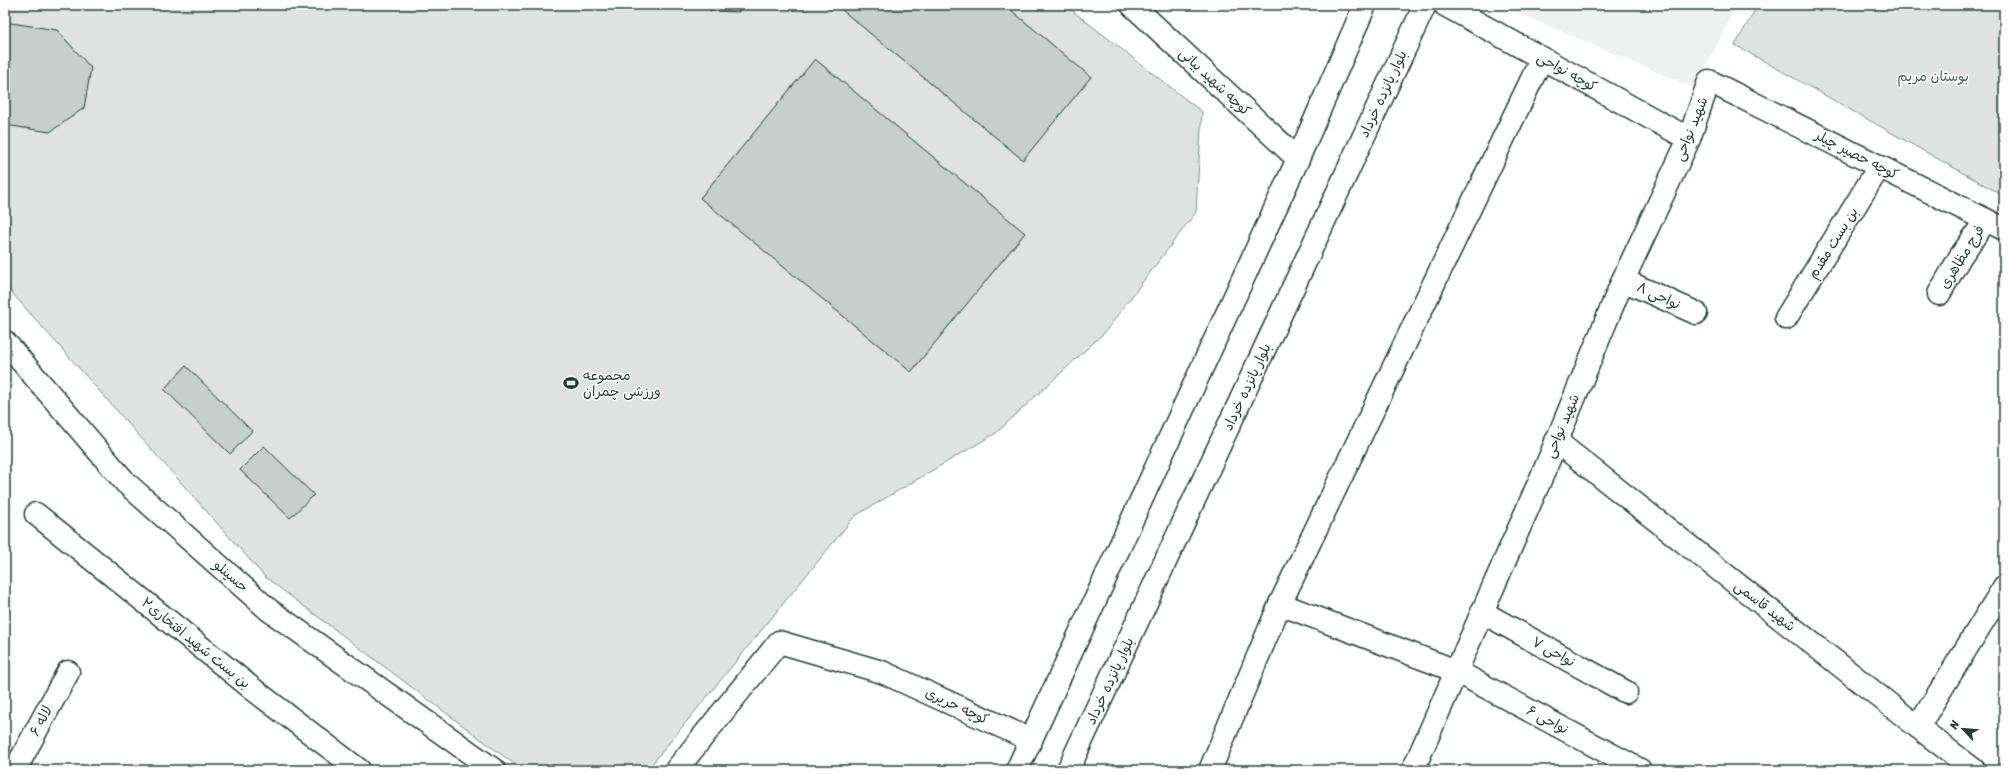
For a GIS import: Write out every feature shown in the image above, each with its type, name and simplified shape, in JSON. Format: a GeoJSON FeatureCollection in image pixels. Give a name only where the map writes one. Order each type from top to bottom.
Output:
{"type":"FeatureCollection","features":[{"type":"Feature","properties":{"kind":"street","name":"کوچه شهید بیانی"},"geometry":{"type":"LineString","coordinates":[[1132,5],[1298,160]]}},
{"type":"Feature","properties":{"kind":"street"},"geometry":{"type":"LineString","coordinates":[[1017,770],[1298,160],[1364,5]]}},
{"type":"Feature","properties":{"kind":"street","name":"بلوار پانزده خرداد"},"geometry":{"type":"LineString","coordinates":[[1068,770],[1425,5]]}},
{"type":"Feature","properties":{"kind":"street","name":"کوچه نواحی"},"geometry":{"type":"LineString","coordinates":[[1445,5],[1688,139]]}},
{"type":"Feature","properties":{"kind":"street"},"geometry":{"type":"LineString","coordinates":[[1210,770],[1280,604],[1542,58]]}},
{"type":"Feature","properties":{"kind":"street","name":"شهید نواحی"},"geometry":{"type":"LineString","coordinates":[[1413,770],[1556,441],[1623,280],[1688,139],[1709,81]]}},
{"type":"Feature","properties":{"kind":"street","name":"کوچه حصیر چیلر"},"geometry":{"type":"LineString","coordinates":[[1709,81],[1995,225]]}},
{"type":"Feature","properties":{"kind":"street","name":"بن بست مقدم"},"geometry":{"type":"LineString","coordinates":[[1786,318],[1879,167]]}},
{"type":"Feature","properties":{"kind":"street","name":"فرج مظاهری"},"geometry":{"type":"LineString","coordinates":[[1939,294],[1960,257],[1995,225]]}},
{"type":"Feature","properties":{"kind":"street","name":"نواحی ۸"},"geometry":{"type":"LineString","coordinates":[[1623,280],[1696,313]]}},
{"type":"Feature","properties":{"kind":"street","name":"حسینلو"},"geometry":{"type":"LineString","coordinates":[[5,342],[126,484],[269,610],[494,770]]}},
{"type":"Feature","properties":{"kind":"street","name":"شهید قاسمی"},"geometry":{"type":"LineString","coordinates":[[1556,441],[1974,770]]}},
{"type":"Feature","properties":{"kind":"street","name":"بن بست شهید افتخاری۲"},"geometry":{"type":"LineString","coordinates":[[36,514],[254,690],[359,770]]}},
{"type":"Feature","properties":{"kind":"street"},"geometry":{"type":"LineString","coordinates":[[1918,727],[2004,587]]}},
{"type":"Feature","properties":{"kind":"street","name":"نواحی ۶"},"geometry":{"type":"LineString","coordinates":[[1280,604],[1456,671],[1640,770]]}},
{"type":"Feature","properties":{"kind":"street","name":"نواحی ۷"},"geometry":{"type":"LineString","coordinates":[[1482,612],[1626,692]]}},
{"type":"Feature","properties":{"kind":"street","name":"کوچه حریری"},"geometry":{"type":"LineString","coordinates":[[676,770],[779,642],[882,672],[1031,740]]}},
{"type":"Feature","properties":{"kind":"street","name":"لاله ۶"},"geometry":{"type":"LineString","coordinates":[[15,770],[68,672]]}},
{"type":"Feature","properties":{"kind":"shaded area"},"geometry":{"type":"Polygon","coordinates":[[[1499,5],[1737,5],[1695,88],[1499,5]]]}},
{"type":"Feature","properties":{"kind":"green space","name":"مجموعه ورزشی چمران"},"geometry":{"type":"Polygon","coordinates":[[[5,5],[1065,5],[1202,112],[1196,212],[1104,333],[996,433],[855,516],[647,770],[522,770],[265,577],[5,285],[5,5]]]}},
{"type":"Feature","properties":{"kind":"green space","name":"بوستان مریم"},"geometry":{"type":"Polygon","coordinates":[[[1758,5],[2004,5],[2004,196],[1735,45],[1758,5]]]}},
{"type":"Feature","properties":{"kind":"building"},"geometry":{"type":"Polygon","coordinates":[[[710,5],[739,5],[739,12],[710,11],[710,5]]]}},
{"type":"Feature","properties":{"kind":"building"},"geometry":{"type":"Polygon","coordinates":[[[836,5],[1005,5],[1091,77],[1023,160],[836,5]]]}},
{"type":"Feature","properties":{"kind":"building"},"geometry":{"type":"Polygon","coordinates":[[[5,22],[57,30],[91,68],[84,108],[50,132],[5,125],[5,22]]]}},
{"type":"Feature","properties":{"kind":"building"},"geometry":{"type":"Polygon","coordinates":[[[815,59],[1025,233],[911,372],[700,198],[815,59]]]}},
{"type":"Feature","properties":{"kind":"building"},"geometry":{"type":"Polygon","coordinates":[[[186,366],[252,431],[230,454],[164,389],[186,366]]]}},
{"type":"Feature","properties":{"kind":"building"},"geometry":{"type":"Polygon","coordinates":[[[264,446],[314,495],[290,518],[240,470],[264,446]]]}},
{"type":"Feature","properties":{"kind":"place","name":"مجموعه ورزشی چمران"},"geometry":{"type":"Point","coordinates":[571,383]}}]}
